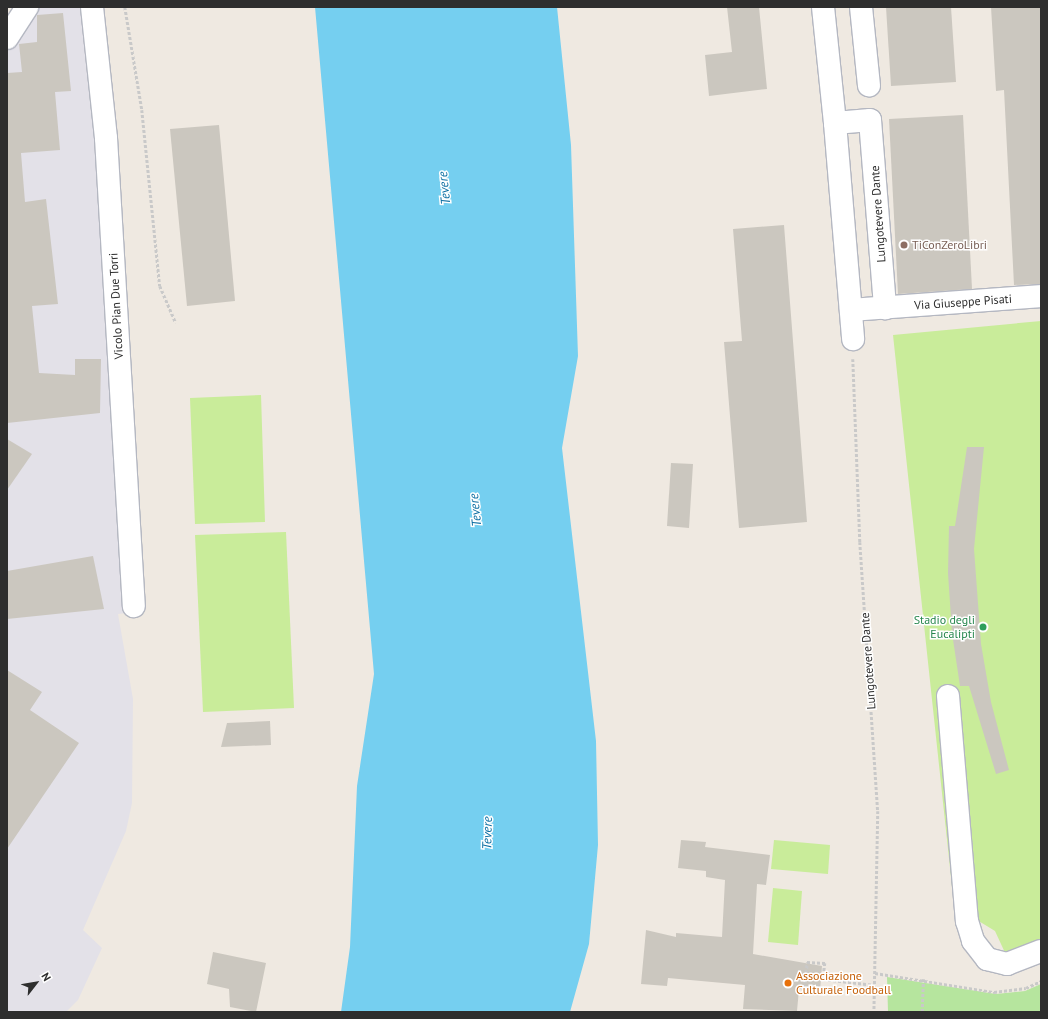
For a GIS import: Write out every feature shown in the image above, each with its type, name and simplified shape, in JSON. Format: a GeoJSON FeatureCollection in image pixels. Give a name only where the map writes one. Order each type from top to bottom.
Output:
{"type":"FeatureCollection","features":[{"type":"Feature","properties":{"kind":"street"},"geometry":{"type":"LineString","coordinates":[[7,38],[27,7]]}},
{"type":"Feature","properties":{"kind":"street","name":"Vicolo Pian Due Torri"},"geometry":{"type":"LineString","coordinates":[[92,7],[106,138],[134,606]]}},
{"type":"Feature","properties":{"kind":"street"},"geometry":{"type":"LineString","coordinates":[[823,7],[836,123],[853,339]]}},
{"type":"Feature","properties":{"kind":"street"},"geometry":{"type":"LineString","coordinates":[[861,7],[869,86]]}},
{"type":"Feature","properties":{"kind":"street","name":"Lungotevere Dante"},"geometry":{"type":"LineString","coordinates":[[836,123],[870,120],[885,308]]}},
{"type":"Feature","properties":{"kind":"street","name":"Via Giuseppe Pisati"},"geometry":{"type":"LineString","coordinates":[[885,308],[1041,296]]}},
{"type":"Feature","properties":{"kind":"street"},"geometry":{"type":"LineString","coordinates":[[851,310],[885,308]]}},
{"type":"Feature","properties":{"kind":"street"},"geometry":{"type":"LineString","coordinates":[[948,696],[967,922],[973,941],[987,959],[1007,964],[1041,951]]}},
{"type":"Feature","properties":{"kind":"path"},"geometry":{"type":"LineString","coordinates":[[125,7],[142,110],[160,286],[176,323]]}},
{"type":"Feature","properties":{"kind":"path","name":"Lungotevere Dante"},"geometry":{"type":"LineString","coordinates":[[853,339],[860,542],[878,811],[874,1012]]}},
{"type":"Feature","properties":{"kind":"path"},"geometry":{"type":"LineString","coordinates":[[804,988],[807,962],[825,963],[823,979],[875,985]]}},
{"type":"Feature","properties":{"kind":"path"},"geometry":{"type":"LineString","coordinates":[[875,973],[924,979],[994,992],[1026,988],[1041,981]]}},
{"type":"Feature","properties":{"kind":"path"},"geometry":{"type":"LineString","coordinates":[[922,1012],[924,979]]}},
{"type":"Feature","properties":{"kind":"shaded area"},"geometry":{"type":"Polygon","coordinates":[[[13,7],[103,7],[126,277],[144,611],[118,614],[133,699],[132,803],[126,831],[83,930],[102,948],[78,1000],[66,1012],[7,1012],[7,16],[13,7]]]}},
{"type":"Feature","properties":{"kind":"green space","name":"Stadio degli Eucalipti"},"geometry":{"type":"Polygon","coordinates":[[[1041,321],[1041,941],[1007,957],[995,931],[977,920],[956,924],[893,335],[1041,321]]]}},
{"type":"Feature","properties":{"kind":"green space"},"geometry":{"type":"Polygon","coordinates":[[[261,395],[265,522],[195,524],[190,398],[261,395]]]}},
{"type":"Feature","properties":{"kind":"green space"},"geometry":{"type":"Polygon","coordinates":[[[286,532],[294,708],[203,712],[195,535],[286,532]]]}},
{"type":"Feature","properties":{"kind":"green space"},"geometry":{"type":"Polygon","coordinates":[[[774,840],[830,845],[828,874],[771,869],[774,840]]]}},
{"type":"Feature","properties":{"kind":"green space"},"geometry":{"type":"Polygon","coordinates":[[[773,888],[802,891],[798,945],[768,942],[773,888]]]}},
{"type":"Feature","properties":{"kind":"green space"},"geometry":{"type":"Polygon","coordinates":[[[887,977],[996,994],[1025,991],[1041,984],[1041,1012],[888,1012],[887,977]]]}},
{"type":"Feature","properties":{"kind":"water","name":"Tevere"},"geometry":{"type":"Polygon","coordinates":[[[315,7],[557,7],[571,145],[578,356],[562,448],[596,741],[598,845],[589,944],[570,1012],[341,1012],[350,947],[357,786],[374,674],[315,7]]]}},
{"type":"Feature","properties":{"kind":"building"},"geometry":{"type":"Polygon","coordinates":[[[727,7],[759,7],[767,89],[709,96],[705,55],[732,52],[727,7]]]}},
{"type":"Feature","properties":{"kind":"building"},"geometry":{"type":"Polygon","coordinates":[[[886,7],[951,7],[956,82],[891,86],[886,7]]]}},
{"type":"Feature","properties":{"kind":"building"},"geometry":{"type":"Polygon","coordinates":[[[991,7],[1041,7],[1041,284],[1014,285],[1004,90],[996,91],[991,7]]]}},
{"type":"Feature","properties":{"kind":"building"},"geometry":{"type":"Polygon","coordinates":[[[63,13],[71,91],[55,92],[60,150],[21,153],[25,202],[46,199],[58,304],[32,306],[39,373],[75,375],[75,359],[101,359],[100,413],[7,423],[7,73],[22,72],[19,44],[37,42],[37,15],[63,13]]]}},
{"type":"Feature","properties":{"kind":"building"},"geometry":{"type":"Polygon","coordinates":[[[963,115],[972,289],[898,294],[889,119],[963,115]]]}},
{"type":"Feature","properties":{"kind":"building"},"geometry":{"type":"Polygon","coordinates":[[[219,125],[235,301],[187,306],[170,129],[219,125]]]}},
{"type":"Feature","properties":{"kind":"building"},"geometry":{"type":"Polygon","coordinates":[[[784,225],[807,522],[739,528],[724,342],[742,341],[733,229],[784,225]]]}},
{"type":"Feature","properties":{"kind":"building"},"geometry":{"type":"Polygon","coordinates":[[[7,439],[32,454],[7,490],[7,439]]]}},
{"type":"Feature","properties":{"kind":"building"},"geometry":{"type":"Polygon","coordinates":[[[967,447],[984,447],[974,549],[981,644],[991,702],[1009,770],[996,774],[969,686],[960,686],[952,633],[948,573],[949,526],[955,526],[967,447]]]}},
{"type":"Feature","properties":{"kind":"building"},"geometry":{"type":"Polygon","coordinates":[[[671,463],[693,464],[689,528],[667,526],[671,463]]]}},
{"type":"Feature","properties":{"kind":"building"},"geometry":{"type":"Polygon","coordinates":[[[93,556],[104,609],[7,619],[7,571],[93,556]]]}},
{"type":"Feature","properties":{"kind":"building"},"geometry":{"type":"Polygon","coordinates":[[[7,670],[42,692],[30,710],[79,743],[7,849],[7,670]]]}},
{"type":"Feature","properties":{"kind":"building"},"geometry":{"type":"Polygon","coordinates":[[[270,721],[271,745],[221,747],[227,723],[270,721]]]}},
{"type":"Feature","properties":{"kind":"building"},"geometry":{"type":"Polygon","coordinates":[[[681,840],[706,842],[705,847],[770,855],[766,885],[757,884],[753,954],[822,966],[820,991],[799,989],[797,1011],[743,1009],[745,985],[668,978],[667,986],[641,984],[646,930],[676,937],[676,933],[722,937],[725,880],[706,877],[706,871],[678,868],[681,840]]]}},
{"type":"Feature","properties":{"kind":"building"},"geometry":{"type":"Polygon","coordinates":[[[213,952],[266,963],[256,1012],[230,1007],[229,989],[207,984],[213,952]]]}},
{"type":"Feature","properties":{"kind":"place","name":"TiConZeroLibri"},"geometry":{"type":"Point","coordinates":[904,245]}},
{"type":"Feature","properties":{"kind":"place","name":"Stadio degli Eucalipti"},"geometry":{"type":"Point","coordinates":[983,627]}},
{"type":"Feature","properties":{"kind":"place","name":"Associazione Culturale Foodball"},"geometry":{"type":"Point","coordinates":[788,983]}}]}
